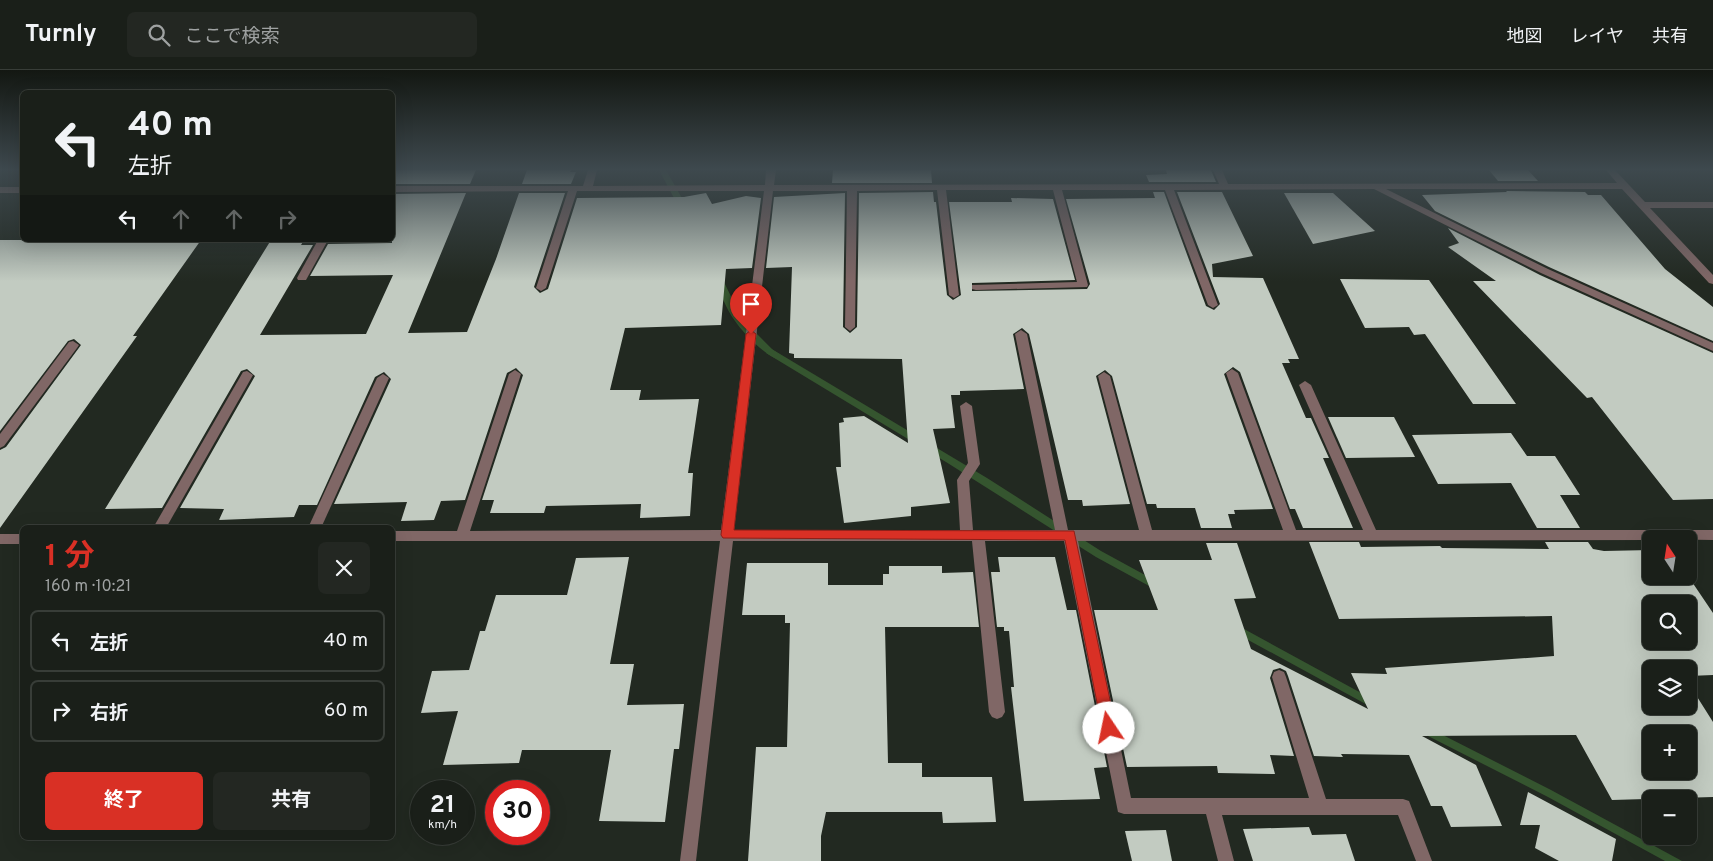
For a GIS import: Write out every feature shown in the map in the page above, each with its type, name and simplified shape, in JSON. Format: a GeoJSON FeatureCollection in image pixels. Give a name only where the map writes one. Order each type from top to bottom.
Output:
{"type":"FeatureCollection","features":[{"type":"Feature","properties":{"kind":"street"},"geometry":{"type":"LineString","coordinates":[[541,288],[568,207]]}},
{"type":"Feature","properties":{"kind":"street"},"geometry":{"type":"LineString","coordinates":[[688,861],[766,207]]}},
{"type":"Feature","properties":{"kind":"street"},"geometry":{"type":"LineString","coordinates":[[850,327],[852,207]]}},
{"type":"Feature","properties":{"kind":"street"},"geometry":{"type":"LineString","coordinates":[[943,207],[954,295]]}},
{"type":"Feature","properties":{"kind":"street"},"geometry":{"type":"LineString","coordinates":[[976,287],[1082,285],[1062,207]]}},
{"type":"Feature","properties":{"kind":"street"},"geometry":{"type":"LineString","coordinates":[[1176,207],[1213,305]]}},
{"type":"Feature","properties":{"kind":"street"},"geometry":{"type":"LineString","coordinates":[[1415,207],[1637,315],[1713,347]]}},
{"type":"Feature","properties":{"kind":"street"},"geometry":{"type":"LineString","coordinates":[[1644,207],[1713,281]]}},
{"type":"Feature","properties":{"kind":"street"},"geometry":{"type":"LineString","coordinates":[[302,278],[322,242]]}},
{"type":"Feature","properties":{"kind":"street"},"geometry":{"type":"LineString","coordinates":[[1021,334],[1124,806],[1403,807],[1424,861]]}},
{"type":"Feature","properties":{"kind":"street"},"geometry":{"type":"LineString","coordinates":[[0,442],[73,345]]}},
{"type":"Feature","properties":{"kind":"street"},"geometry":{"type":"LineString","coordinates":[[1232,373],[1291,535]]}},
{"type":"Feature","properties":{"kind":"street"},"geometry":{"type":"LineString","coordinates":[[462,536],[515,374]]}},
{"type":"Feature","properties":{"kind":"street"},"geometry":{"type":"LineString","coordinates":[[161,525],[247,375]]}},
{"type":"Feature","properties":{"kind":"street"},"geometry":{"type":"LineString","coordinates":[[1104,376],[1147,535]]}},
{"type":"Feature","properties":{"kind":"street"},"geometry":{"type":"LineString","coordinates":[[315,525],[382,378]]}},
{"type":"Feature","properties":{"kind":"street"},"geometry":{"type":"LineString","coordinates":[[1305,385],[1372,535]]}},
{"type":"Feature","properties":{"kind":"street"},"geometry":{"type":"LineString","coordinates":[[966,406],[974,464],[963,480],[997,712]]}},
{"type":"Feature","properties":{"kind":"street"},"geometry":{"type":"LineString","coordinates":[[395,536],[1713,535]]}},
{"type":"Feature","properties":{"kind":"street"},"geometry":{"type":"LineString","coordinates":[[0,539],[20,538]]}},
{"type":"Feature","properties":{"kind":"street"},"geometry":{"type":"LineString","coordinates":[[1278,677],[1320,806]]}},
{"type":"Feature","properties":{"kind":"street"},"geometry":{"type":"LineString","coordinates":[[1212,806],[1226,861]]}},
{"type":"Feature","properties":{"kind":"shaded area"},"geometry":{"type":"Polygon","coordinates":[[[770,348],[987,478],[1101,551],[1374,700],[1551,790],[1642,839],[1642,845],[1652,845],[1682,861],[1665,861],[1548,797],[1373,708],[1096,557],[946,462],[766,353],[770,348]]]}},
{"type":"Feature","properties":{"kind":"building"},"geometry":{"type":"Polygon","coordinates":[[[395,207],[460,207],[408,333],[467,332],[514,207],[560,207],[534,287],[540,293],[548,289],[574,207],[760,207],[752,268],[726,269],[721,325],[625,328],[610,390],[641,390],[639,400],[699,399],[688,473],[693,473],[690,516],[640,518],[641,504],[546,506],[544,513],[490,513],[494,500],[482,500],[523,375],[516,368],[507,373],[465,500],[441,501],[434,520],[401,521],[407,502],[334,504],[391,379],[384,372],[375,377],[317,505],[299,505],[294,517],[219,520],[224,509],[180,508],[255,376],[247,369],[241,371],[162,508],[105,509],[270,242],[303,242],[301,245],[313,245],[260,335],[366,334],[393,275],[310,276],[328,244],[395,242],[395,207]]]}},
{"type":"Feature","properties":{"kind":"building"},"geometry":{"type":"Polygon","coordinates":[[[773,207],[845,207],[843,327],[850,333],[857,327],[859,207],[937,207],[947,295],[953,300],[961,295],[950,207],[1055,207],[1075,280],[972,283],[972,291],[1087,289],[1090,284],[1068,207],[1169,207],[1206,306],[1214,310],[1220,304],[1183,207],[1229,207],[1253,256],[1212,264],[1213,277],[1263,278],[1299,359],[1288,359],[1290,363],[1282,363],[1306,418],[1311,418],[1329,458],[1323,458],[1353,528],[1303,528],[1295,509],[1290,509],[1240,372],[1233,367],[1224,374],[1273,509],[1234,510],[1235,514],[1228,514],[1232,528],[1201,528],[1195,508],[1157,508],[1156,504],[1147,504],[1112,376],[1105,370],[1096,376],[1130,504],[1083,506],[1082,500],[1068,500],[1029,334],[1022,328],[1013,334],[1024,389],[960,391],[960,395],[951,395],[955,428],[933,429],[950,503],[911,507],[911,516],[844,523],[836,467],[841,467],[839,423],[844,422],[843,418],[864,416],[908,443],[902,359],[794,358],[794,354],[789,353],[792,267],[766,268],[773,207]]]}},
{"type":"Feature","properties":{"kind":"building"},"geometry":{"type":"Polygon","coordinates":[[[1292,207],[1348,207],[1375,231],[1313,244],[1292,207]]]}},
{"type":"Feature","properties":{"kind":"building"},"geometry":{"type":"Polygon","coordinates":[[[1432,207],[1611,207],[1665,269],[1713,307],[1713,341],[1549,267],[1435,211],[1432,207]]]}},
{"type":"Feature","properties":{"kind":"building"},"geometry":{"type":"Polygon","coordinates":[[[1448,228],[1540,275],[1713,353],[1713,499],[1673,500],[1592,397],[1587,398],[1473,281],[1496,281],[1448,247],[1459,243],[1448,228]]]}},
{"type":"Feature","properties":{"kind":"building"},"geometry":{"type":"Polygon","coordinates":[[[0,240],[20,240],[20,242],[200,242],[133,336],[137,336],[0,528],[0,450],[6,447],[81,345],[74,339],[68,341],[0,431],[0,240]]]}},
{"type":"Feature","properties":{"kind":"building"},"geometry":{"type":"Polygon","coordinates":[[[1340,279],[1429,280],[1516,404],[1473,404],[1425,334],[1414,335],[1409,327],[1365,328],[1340,279]]]}},
{"type":"Feature","properties":{"kind":"building"},"geometry":{"type":"Polygon","coordinates":[[[1328,417],[1394,417],[1415,457],[1346,458],[1328,417]]]}},
{"type":"Feature","properties":{"kind":"building"},"geometry":{"type":"Polygon","coordinates":[[[1511,433],[1527,456],[1555,456],[1580,495],[1560,495],[1580,528],[1537,528],[1511,483],[1438,484],[1412,435],[1511,433]]]}},
{"type":"Feature","properties":{"kind":"building"},"geometry":{"type":"Polygon","coordinates":[[[1309,542],[1359,542],[1361,547],[1440,546],[1442,548],[1549,549],[1545,542],[1588,542],[1593,549],[1604,551],[1642,550],[1642,585],[1694,585],[1713,613],[1713,675],[1697,676],[1697,660],[1642,660],[1642,715],[1697,715],[1697,697],[1713,722],[1713,797],[1697,797],[1697,790],[1642,790],[1642,799],[1612,800],[1576,735],[1422,736],[1476,765],[1502,826],[1451,827],[1442,806],[1431,806],[1409,755],[1341,754],[1343,757],[1314,756],[1288,676],[1286,671],[1280,668],[1273,670],[1270,678],[1294,756],[1270,755],[1275,774],[1218,773],[1217,766],[1127,767],[1094,610],[1158,610],[1139,560],[1212,560],[1206,543],[1237,543],[1256,598],[1234,599],[1251,649],[1368,709],[1351,673],[1387,674],[1385,668],[1554,656],[1552,616],[1339,619],[1309,542]]]}},
{"type":"Feature","properties":{"kind":"building"},"geometry":{"type":"Polygon","coordinates":[[[629,557],[610,664],[634,664],[627,705],[684,704],[679,749],[674,749],[665,822],[599,821],[611,750],[522,750],[519,763],[443,765],[458,711],[421,713],[432,671],[469,670],[480,631],[485,631],[496,595],[567,595],[576,558],[629,557]]]}},
{"type":"Feature","properties":{"kind":"building"},"geometry":{"type":"Polygon","coordinates":[[[998,557],[1055,557],[1067,610],[1076,610],[1107,767],[1094,768],[1100,799],[1024,801],[1011,687],[1014,687],[1009,631],[1004,631],[1004,627],[997,627],[991,572],[1000,572],[998,557]]]}},
{"type":"Feature","properties":{"kind":"building"},"geometry":{"type":"Polygon","coordinates":[[[747,563],[828,563],[828,585],[883,585],[883,574],[889,574],[889,566],[942,566],[942,573],[973,572],[979,627],[885,627],[888,763],[922,763],[922,777],[992,777],[996,822],[943,823],[942,812],[826,812],[821,836],[821,861],[748,861],[756,747],[787,747],[790,623],[785,623],[785,615],[742,615],[747,563]]]}},
{"type":"Feature","properties":{"kind":"building"},"geometry":{"type":"Polygon","coordinates":[[[1528,792],[1616,839],[1612,861],[1559,861],[1535,848],[1540,825],[1520,825],[1528,792]]]}},
{"type":"Feature","properties":{"kind":"building"},"geometry":{"type":"Polygon","coordinates":[[[1309,827],[1312,835],[1346,834],[1355,861],[1253,861],[1243,829],[1309,827]]]}},
{"type":"Feature","properties":{"kind":"building"},"geometry":{"type":"Polygon","coordinates":[[[1166,830],[1172,861],[1132,861],[1125,831],[1166,830]]]}},
{"type":"Feature","properties":{"kind":"waterway"},"geometry":{"type":"LineString","coordinates":[[718,278],[738,320],[770,352],[780,358]]}},
{"type":"Feature","properties":{"kind":"route"},"geometry":{"type":"LineString","coordinates":[[751,334],[727,535],[1070,535],[1109,728]]}}]}
